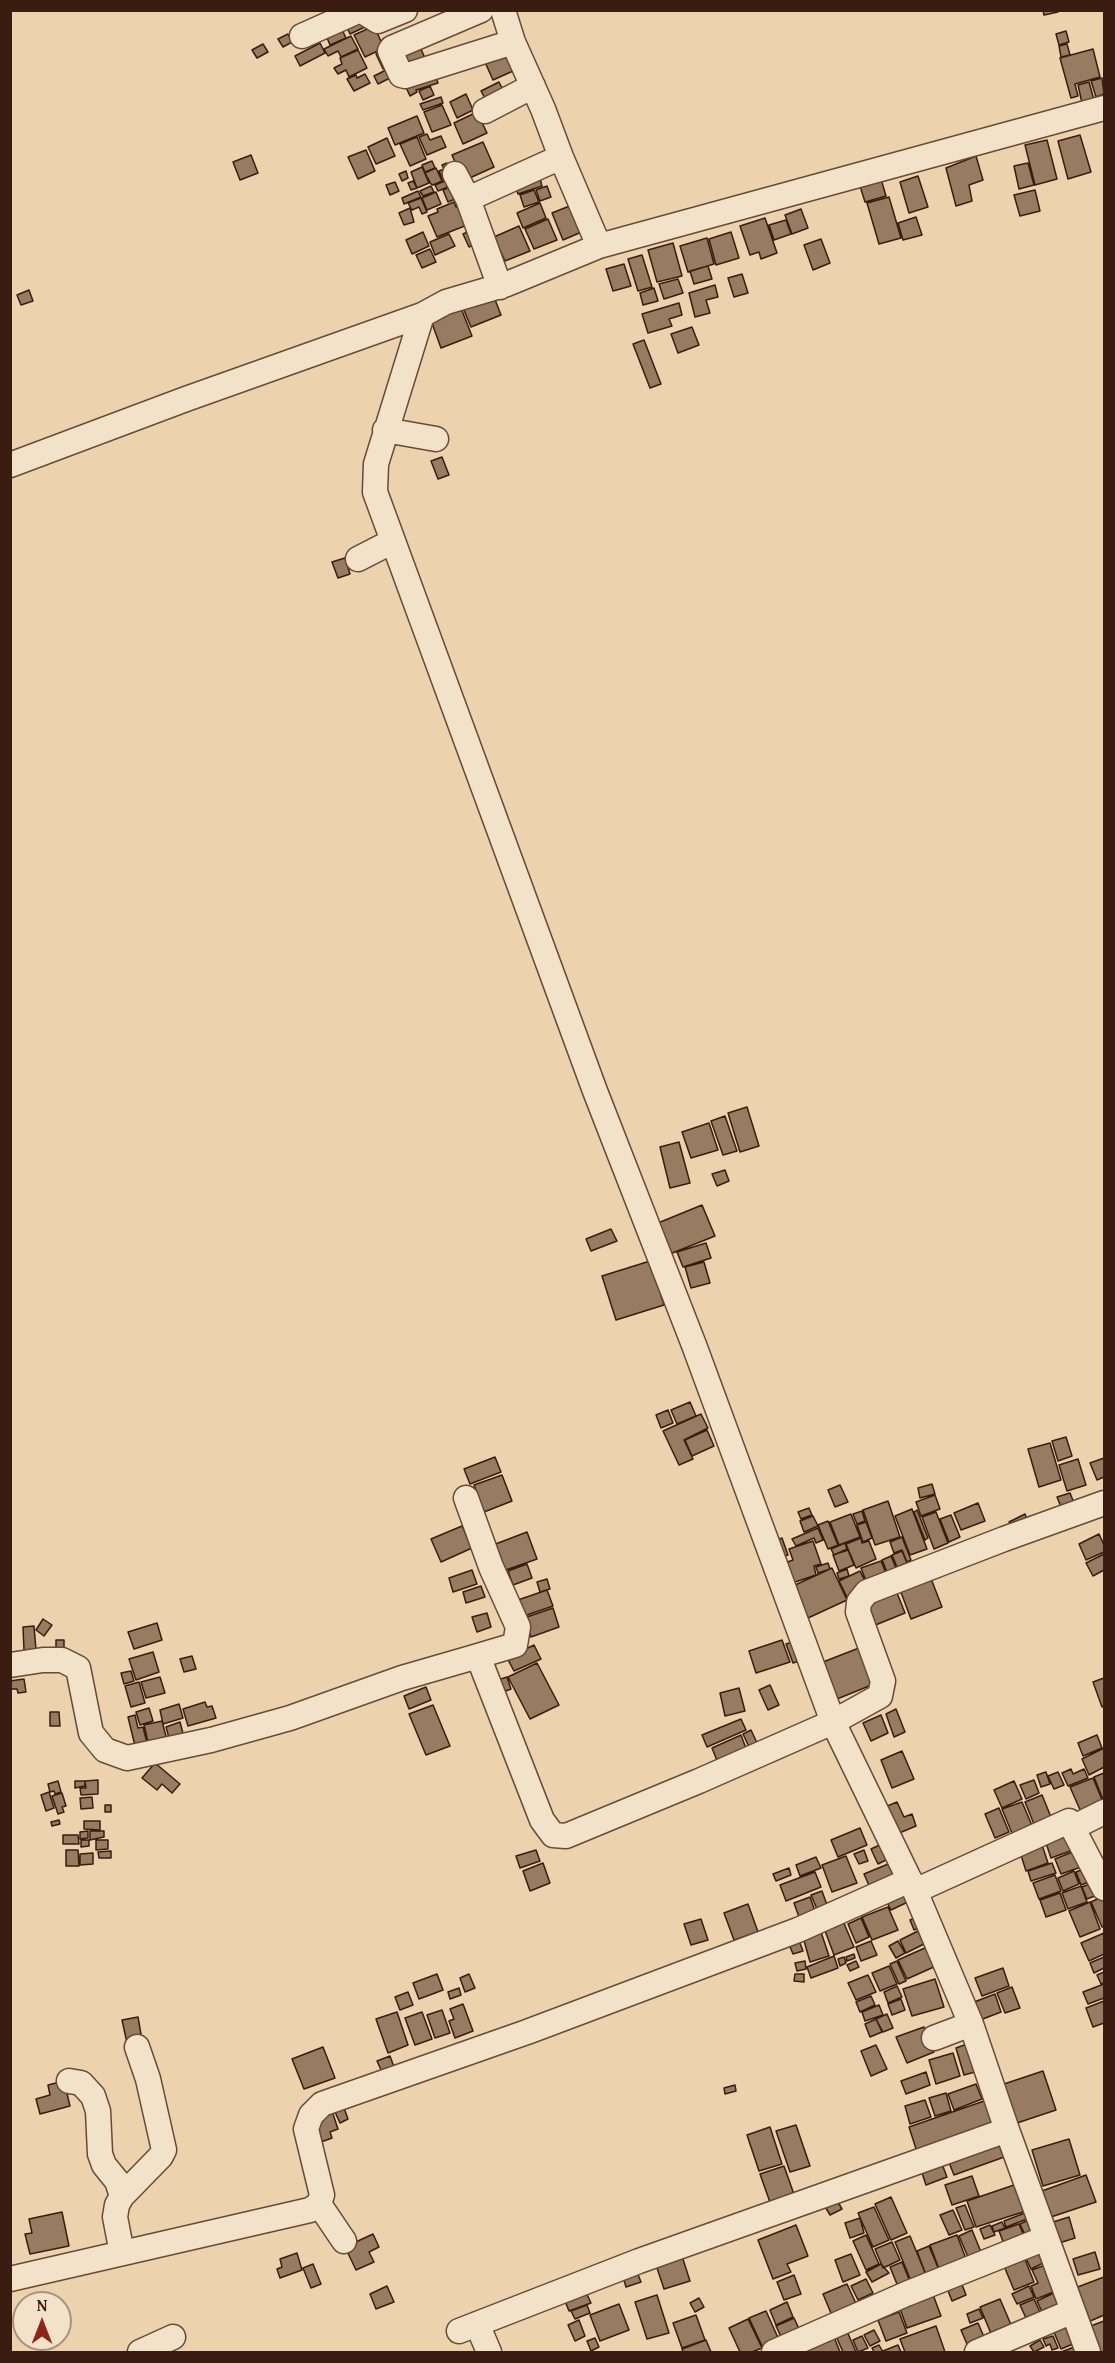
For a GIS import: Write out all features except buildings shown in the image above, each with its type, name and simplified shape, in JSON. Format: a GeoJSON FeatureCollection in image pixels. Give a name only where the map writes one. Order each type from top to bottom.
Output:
{"type":"FeatureCollection","features":[{"type":"Feature","properties":{"kind":"street"},"geometry":{"type":"LineString","coordinates":[[302,36],[358,11],[378,21],[405,10]]}},
{"type":"Feature","properties":{"kind":"street"},"geometry":{"type":"LineString","coordinates":[[481,10],[392,48],[390,51],[401,75],[405,76],[513,42]]}},
{"type":"Feature","properties":{"kind":"street"},"geometry":{"type":"LineString","coordinates":[[503,10],[513,42],[599,246]]}},
{"type":"Feature","properties":{"kind":"street"},"geometry":{"type":"LineString","coordinates":[[484,111],[533,86]]}},
{"type":"Feature","properties":{"kind":"street"},"geometry":{"type":"LineString","coordinates":[[10,465],[186,399],[422,315],[446,303],[500,286],[599,246],[1104,108]]}},
{"type":"Feature","properties":{"kind":"street"},"geometry":{"type":"LineString","coordinates":[[468,199],[561,157]]}},
{"type":"Feature","properties":{"kind":"street"},"geometry":{"type":"LineString","coordinates":[[455,174],[468,199],[500,286]]}},
{"type":"Feature","properties":{"kind":"street"},"geometry":{"type":"LineString","coordinates":[[422,315],[385,430],[376,464],[375,492],[591,1080],[694,1345],[833,1722],[912,1885],[971,2024],[1088,2352]]}},
{"type":"Feature","properties":{"kind":"street"},"geometry":{"type":"LineString","coordinates":[[385,430],[436,439]]}},
{"type":"Feature","properties":{"kind":"street"},"geometry":{"type":"LineString","coordinates":[[358,560],[393,542]]}},
{"type":"Feature","properties":{"kind":"street"},"geometry":{"type":"LineString","coordinates":[[10,1665],[43,1660],[62,1660],[78,1668],[91,1733],[105,1750],[127,1758],[211,1740],[290,1718],[402,1678],[515,1645],[518,1627],[491,1567],[466,1498]]}},
{"type":"Feature","properties":{"kind":"street"},"geometry":{"type":"LineString","coordinates":[[478,1656],[542,1820],[553,1834],[566,1836],[833,1722],[880,1696],[883,1681],[858,1612],[859,1602],[867,1592],[1104,1503]]}},
{"type":"Feature","properties":{"kind":"street"},"geometry":{"type":"LineString","coordinates":[[1074,1827],[1104,1812]]}},
{"type":"Feature","properties":{"kind":"street"},"geometry":{"type":"LineString","coordinates":[[10,2279],[310,2210],[319,2204],[322,2195],[306,2129],[311,2115],[322,2104],[526,2032],[798,1930],[1065,1821],[1071,1822],[1074,1827],[1104,1888]]}},
{"type":"Feature","properties":{"kind":"street"},"geometry":{"type":"LineString","coordinates":[[934,2038],[971,2024]]}},
{"type":"Feature","properties":{"kind":"street"},"geometry":{"type":"LineString","coordinates":[[122,2253],[115,2217],[122,2196],[161,2156],[164,2150],[148,2079],[137,2047]]}},
{"type":"Feature","properties":{"kind":"street"},"geometry":{"type":"LineString","coordinates":[[69,2081],[81,2083],[93,2096],[98,2111],[100,2154],[104,2165],[117,2181],[122,2196]]}},
{"type":"Feature","properties":{"kind":"street"},"geometry":{"type":"LineString","coordinates":[[489,2352],[468,2327],[639,2261],[1007,2130]]}},
{"type":"Feature","properties":{"kind":"street"},"geometry":{"type":"LineString","coordinates":[[319,2204],[344,2241]]}},
{"type":"Feature","properties":{"kind":"street"},"geometry":{"type":"LineString","coordinates":[[774,2352],[906,2294],[1046,2238]]}},
{"type":"Feature","properties":{"kind":"street"},"geometry":{"type":"LineString","coordinates":[[977,2352],[1073,2311]]}},
{"type":"Feature","properties":{"kind":"street"},"geometry":{"type":"LineString","coordinates":[[140,2352],[173,2337]]}}]}
